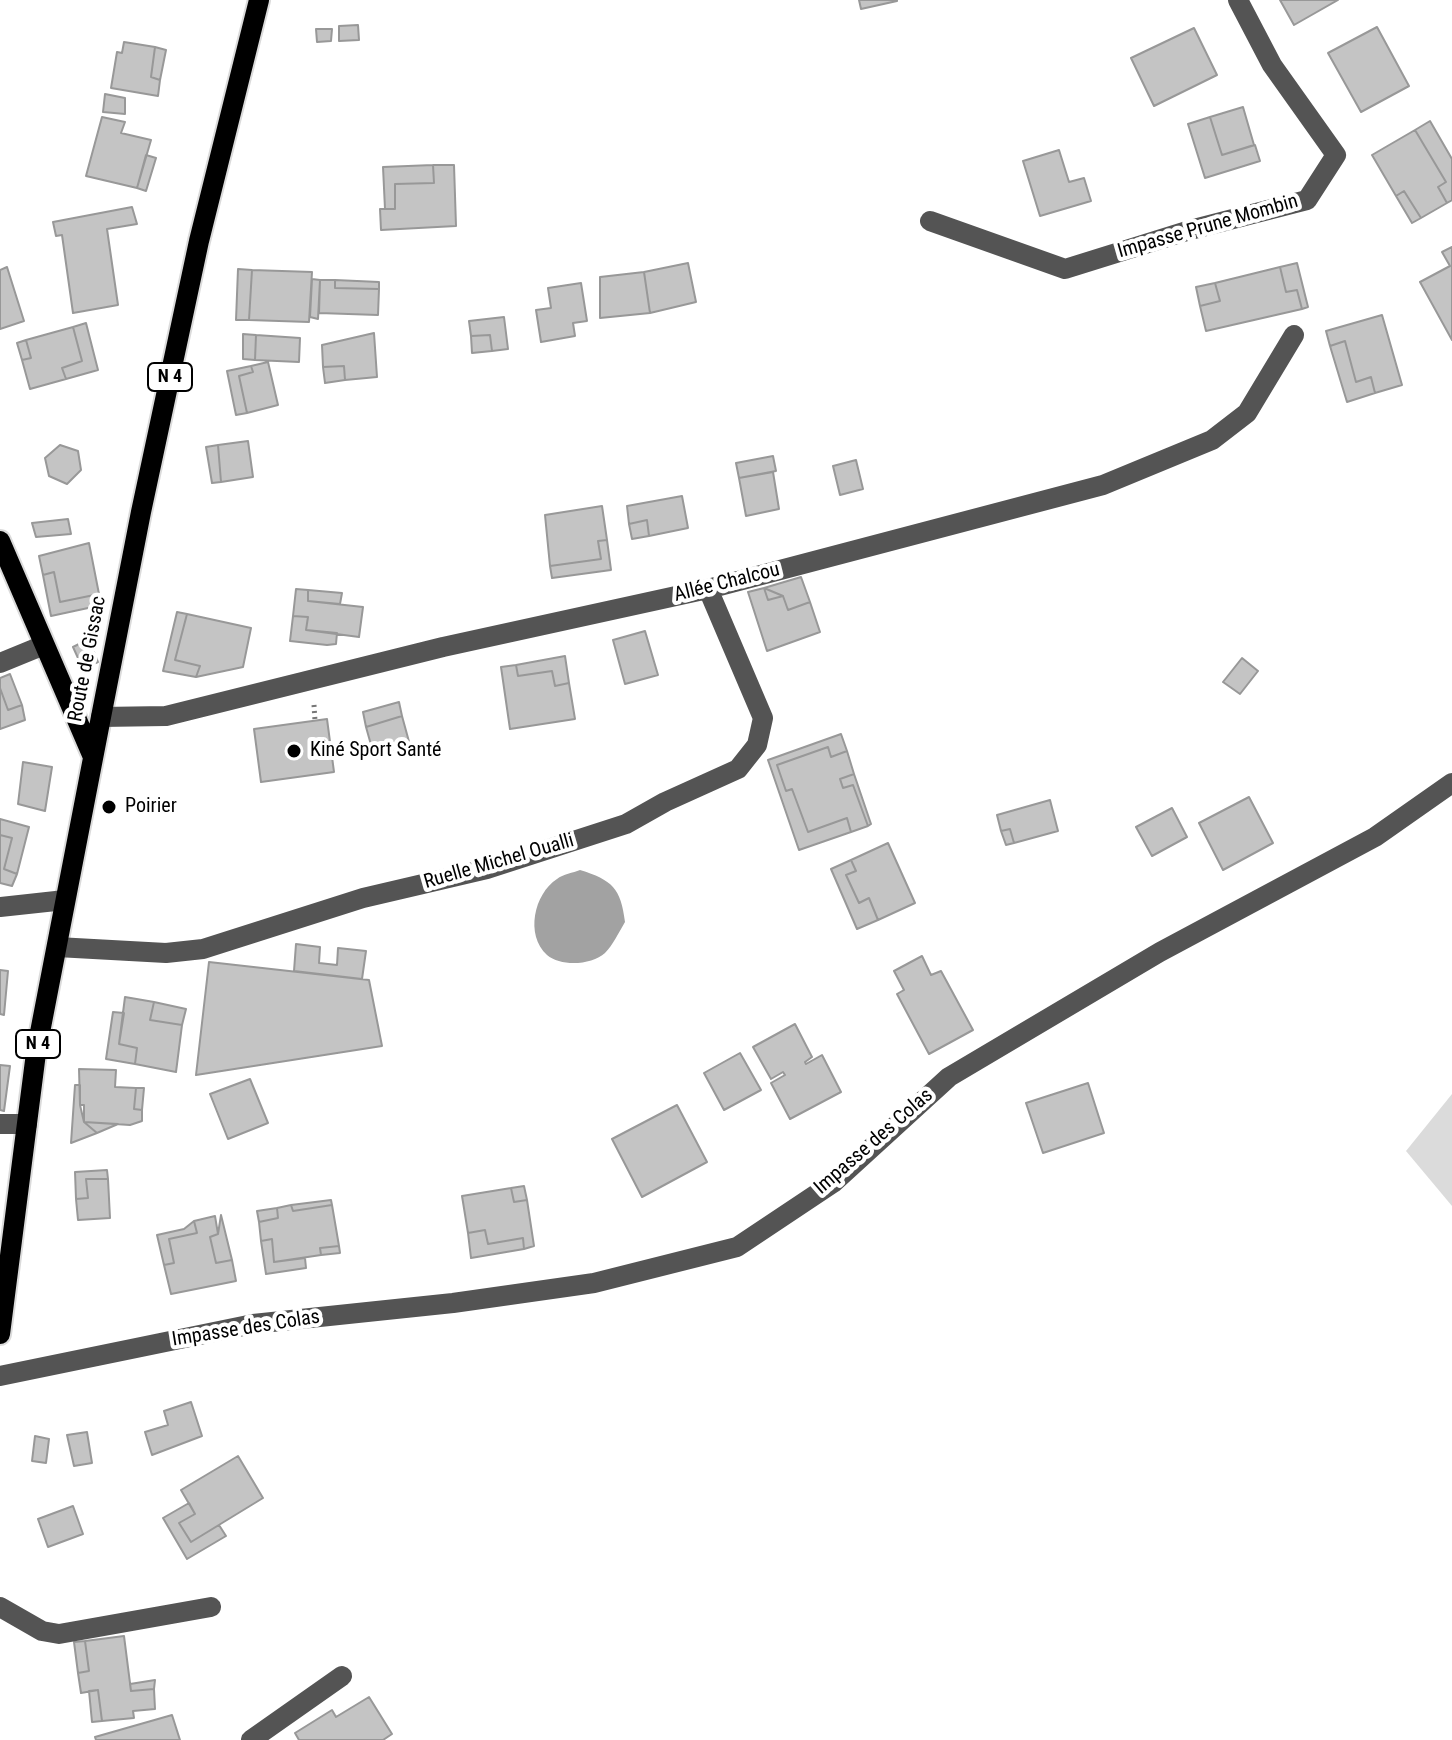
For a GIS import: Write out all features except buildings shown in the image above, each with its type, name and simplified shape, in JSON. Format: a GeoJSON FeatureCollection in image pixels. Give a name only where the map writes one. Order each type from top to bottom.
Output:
{"type":"FeatureCollection","features":[{"type":"Feature","properties":{"kind":"main road","name":"Route de Gissac"},"geometry":{"type":"LineString","coordinates":[[0,1334],[36,1053],[65,900],[199,241],[259,0]]}},
{"type":"Feature","properties":{"kind":"main road"},"geometry":{"type":"LineString","coordinates":[[0,541],[93,757]]}},
{"type":"Feature","properties":{"kind":"street","name":"Impasse Prune Mombin"},"geometry":{"type":"LineString","coordinates":[[930,221],[1065,269],[1190,230],[1307,200],[1336,155],[1272,65],[1238,0]]}},
{"type":"Feature","properties":{"kind":"street","name":"Allée Chalcou"},"geometry":{"type":"LineString","coordinates":[[101,717],[166,716],[443,647],[708,589],[1103,485],[1212,440],[1247,413],[1294,335]]}},
{"type":"Feature","properties":{"kind":"street","name":"Ruelle Michel Oualli"},"geometry":{"type":"LineString","coordinates":[[57,947],[166,953],[203,949],[363,898],[487,869],[626,824],[665,802],[738,769],[757,745],[763,718],[708,589]]}},
{"type":"Feature","properties":{"kind":"street"},"geometry":{"type":"LineString","coordinates":[[0,663],[44,645]]}},
{"type":"Feature","properties":{"kind":"street","name":"Impasse des Colas"},"geometry":{"type":"LineString","coordinates":[[0,1376],[253,1324],[453,1303],[594,1283],[737,1247],[833,1183],[949,1077],[1160,952],[1375,837],[1452,783]]}},
{"type":"Feature","properties":{"kind":"street"},"geometry":{"type":"LineString","coordinates":[[0,907],[65,900]]}},
{"type":"Feature","properties":{"kind":"street"},"geometry":{"type":"LineString","coordinates":[[0,1124],[27,1124]]}},
{"type":"Feature","properties":{"kind":"street"},"geometry":{"type":"LineString","coordinates":[[0,1607],[42,1631],[59,1634],[211,1607]]}},
{"type":"Feature","properties":{"kind":"street"},"geometry":{"type":"LineString","coordinates":[[251,1740],[342,1676]]}},
{"type":"Feature","properties":{"kind":"shaded area"},"geometry":{"type":"Polygon","coordinates":[[[580,870],[613,887],[621,901],[625,922],[605,953],[592,960],[568,963],[553,959],[540,947],[534,926],[535,915],[549,886],[562,876],[580,870]]]}},
{"type":"Feature","properties":{"kind":"shaded area"},"geometry":{"type":"Polygon","coordinates":[[[1452,1094],[1452,1206],[1406,1151],[1452,1094]]]}},
{"type":"Feature","properties":{"kind":"place","name":"Kiné Sport Santé"},"geometry":{"type":"Point","coordinates":[294,751]}},
{"type":"Feature","properties":{"kind":"place","name":"Poirier"},"geometry":{"type":"Point","coordinates":[109,807]}}]}
